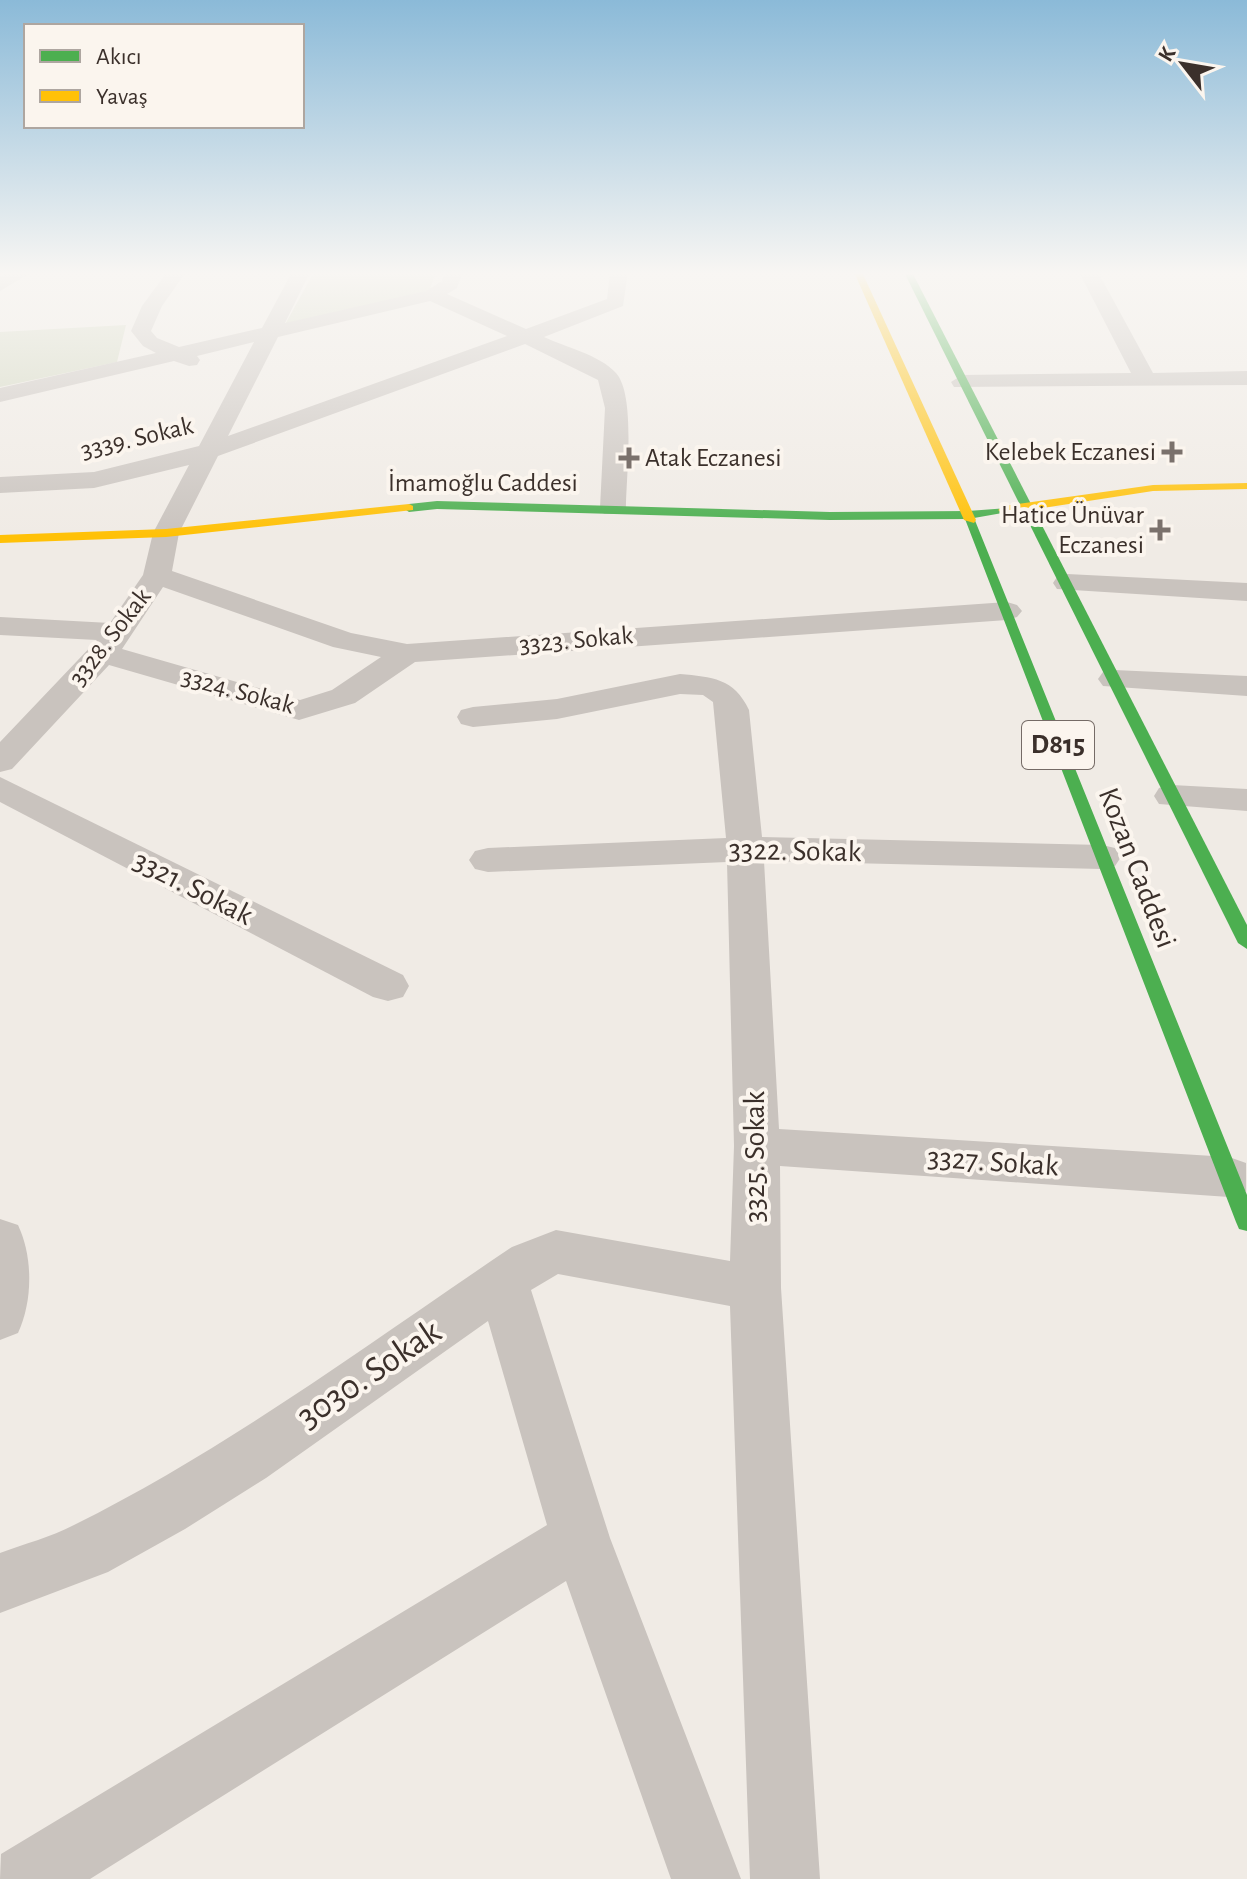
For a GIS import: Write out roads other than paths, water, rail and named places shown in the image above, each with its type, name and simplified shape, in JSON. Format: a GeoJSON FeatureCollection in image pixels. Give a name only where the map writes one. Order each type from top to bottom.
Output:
{"type":"FeatureCollection","features":[{"type":"Feature","properties":{"kind":"main road","name":"Kozan Caddesi"},"geometry":{"type":"LineString","coordinates":[[898,360],[968,515],[1007,611],[1247,1222]]}},
{"type":"Feature","properties":{"kind":"main road","name":"Kozan Caddesi"},"geometry":{"type":"LineString","coordinates":[[951,360],[1028,505],[1247,943]]}},
{"type":"Feature","properties":{"kind":"main road","name":"İmamoğlu Caddesi"},"geometry":{"type":"LineString","coordinates":[[0,539],[166,533],[437,505],[830,516],[968,515],[1153,488],[1247,486]]}},
{"type":"Feature","properties":{"kind":"street"},"geometry":{"type":"LineString","coordinates":[[0,395],[151,360]]}},
{"type":"Feature","properties":{"kind":"street"},"geometry":{"type":"LineString","coordinates":[[189,360],[230,376]]}},
{"type":"Feature","properties":{"kind":"street","name":"3328. Sokak"},"geometry":{"type":"LineString","coordinates":[[16,727],[111,643],[157,575],[166,533],[209,451],[230,376],[245,360]]}},
{"type":"Feature","properties":{"kind":"street","name":"3339. Sokak"},"geometry":{"type":"LineString","coordinates":[[0,485],[94,480],[209,451],[465,360]]}},
{"type":"Feature","properties":{"kind":"street"},"geometry":{"type":"LineString","coordinates":[[575,360],[608,377],[616,408],[613,508]]}},
{"type":"Feature","properties":{"kind":"street"},"geometry":{"type":"LineString","coordinates":[[1135,360],[1146,380]]}},
{"type":"Feature","properties":{"kind":"street"},"geometry":{"type":"LineString","coordinates":[[962,382],[1247,378]]}},
{"type":"Feature","properties":{"kind":"street","name":"3323. Sokak"},"geometry":{"type":"LineString","coordinates":[[157,575],[344,641],[407,653],[1007,611]]}},
{"type":"Feature","properties":{"kind":"street"},"geometry":{"type":"LineString","coordinates":[[1067,583],[1247,592]]}},
{"type":"Feature","properties":{"kind":"street","name":"3324. Sokak"},"geometry":{"type":"LineString","coordinates":[[0,626],[111,643],[299,710],[322,707],[345,698],[407,653]]}},
{"type":"Feature","properties":{"kind":"street"},"geometry":{"type":"LineString","coordinates":[[1114,679],[1247,686]]}},
{"type":"Feature","properties":{"kind":"street","name":"3325. Sokak"},"geometry":{"type":"LineString","coordinates":[[473,717],[557,709],[680,684],[711,686],[727,697],[733,710],[745,849],[757,1146],[755,1288],[785,1879]]}},
{"type":"Feature","properties":{"kind":"street"},"geometry":{"type":"LineString","coordinates":[[0,762],[16,727]]}},
{"type":"Feature","properties":{"kind":"street","name":"3321. Sokak"},"geometry":{"type":"LineString","coordinates":[[0,788],[6,794],[388,986]]}},
{"type":"Feature","properties":{"kind":"street"},"geometry":{"type":"LineString","coordinates":[[1172,796],[1247,800]]}},
{"type":"Feature","properties":{"kind":"street","name":"3322. Sokak"},"geometry":{"type":"LineString","coordinates":[[488,860],[745,849],[1102,857]]}},
{"type":"Feature","properties":{"kind":"street","name":"3327. Sokak"},"geometry":{"type":"LineString","coordinates":[[757,1146],[1229,1177]]}},
{"type":"Feature","properties":{"kind":"street","name":"3030. Sokak"},"geometry":{"type":"LineString","coordinates":[[0,1583],[87,1551],[164,1508],[246,1458],[530,1263],[556,1252],[755,1288]]}},
{"type":"Feature","properties":{"kind":"street"},"geometry":{"type":"LineString","coordinates":[[0,1316],[1,1254]]}},
{"type":"Feature","properties":{"kind":"street"},"geometry":{"type":"LineString","coordinates":[[503,1282],[580,1538],[706,1879]]}},
{"type":"Feature","properties":{"kind":"street"},"geometry":{"type":"LineString","coordinates":[[26,1879],[580,1538]]}},
{"type":"Feature","properties":{"kind":"place","name":"Kelebek Eczanesi"},"geometry":{"type":"Point","coordinates":[1172,452]}},
{"type":"Feature","properties":{"kind":"place","name":"Atak Eczanesi"},"geometry":{"type":"Point","coordinates":[629,458]}},
{"type":"Feature","properties":{"kind":"place","name":"Hatice Ünüvar Eczanesi"},"geometry":{"type":"Point","coordinates":[1160,530]}}]}
